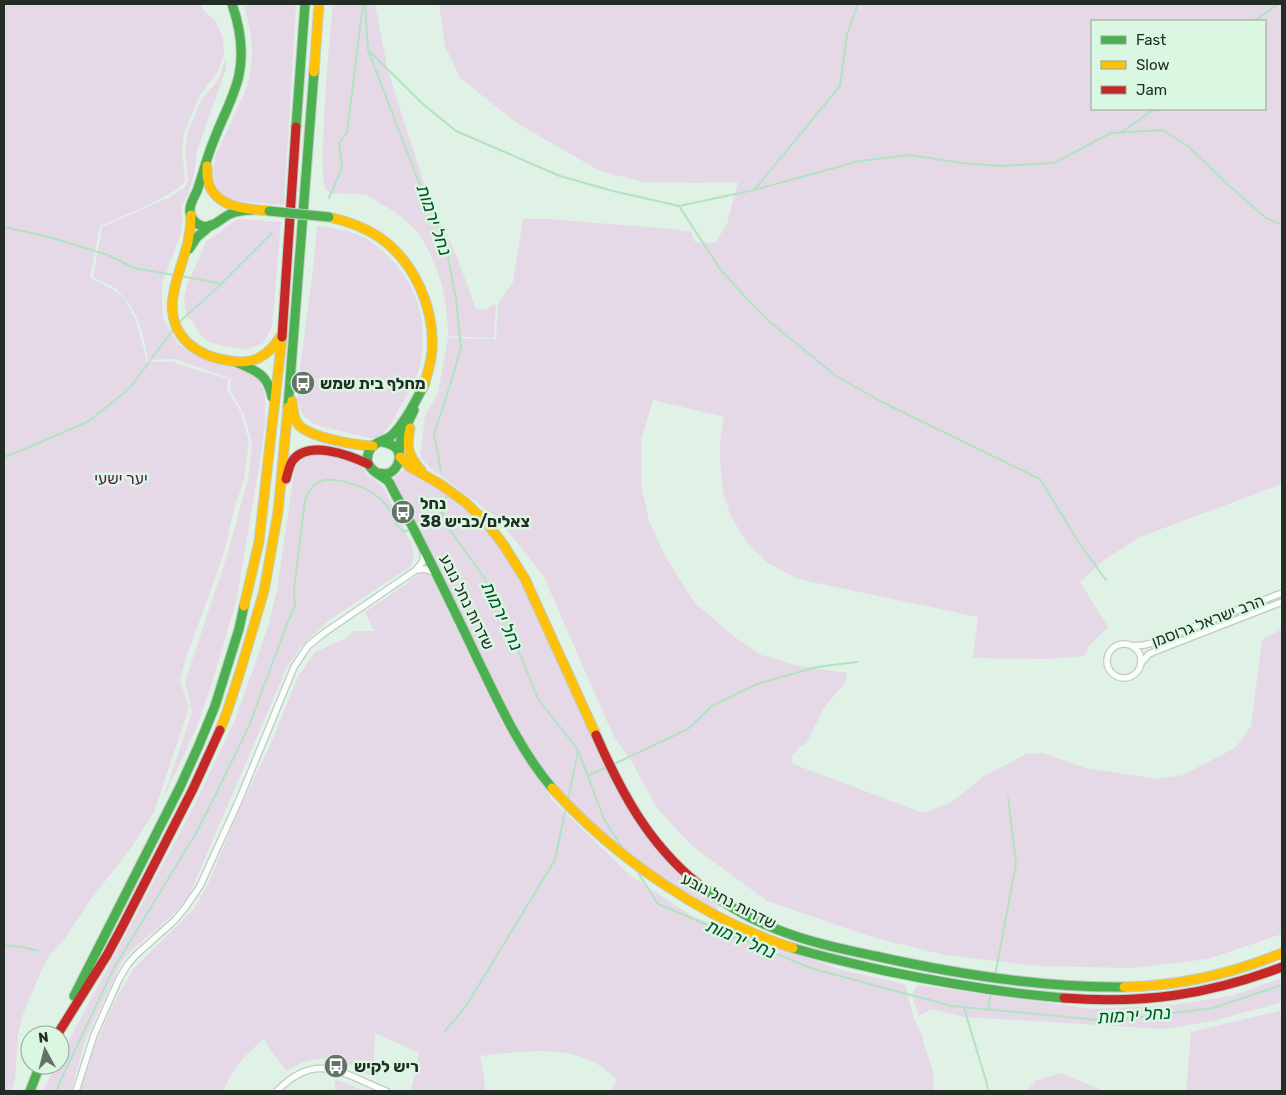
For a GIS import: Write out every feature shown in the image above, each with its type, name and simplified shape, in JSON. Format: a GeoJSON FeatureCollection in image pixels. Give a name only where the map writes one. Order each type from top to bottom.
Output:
{"type":"FeatureCollection","features":[{"type":"Feature","properties":{"kind":"main road"},"geometry":{"type":"LineString","coordinates":[[232,4],[242,43],[239,78],[214,139],[190,207],[190,232],[174,286],[172,308],[177,327],[190,344],[213,356],[236,362],[257,372],[267,380],[270,387],[273,413]]}},
{"type":"Feature","properties":{"kind":"main road"},"geometry":{"type":"LineString","coordinates":[[61,1025],[180,787],[199,745],[239,629],[258,542],[282,335],[305,4]]}},
{"type":"Feature","properties":{"kind":"main road"},"geometry":{"type":"LineString","coordinates":[[62,1025],[107,955],[193,789],[224,720],[259,608],[278,512],[292,368],[319,4]]}},
{"type":"Feature","properties":{"kind":"main road"},"geometry":{"type":"LineString","coordinates":[[191,214],[198,224],[205,226],[215,223],[222,215],[222,210],[208,180],[206,170],[208,158]]}},
{"type":"Feature","properties":{"kind":"main road"},"geometry":{"type":"LineString","coordinates":[[193,201],[204,194],[210,194],[229,204],[252,210],[328,217],[351,223],[374,233],[394,250],[412,272],[422,293],[431,325],[432,352],[428,374],[401,437],[398,466],[386,474],[377,473],[368,464],[355,458],[326,450],[311,450],[300,453],[293,460],[289,469],[278,512]]}},
{"type":"Feature","properties":{"kind":"main road"},"geometry":{"type":"LineString","coordinates":[[184,257],[197,237],[215,223],[232,213],[252,210]]}},
{"type":"Feature","properties":{"kind":"main road"},"geometry":{"type":"LineString","coordinates":[[236,362],[248,362],[260,358],[274,346],[282,335]]}},
{"type":"Feature","properties":{"kind":"main road"},"geometry":{"type":"LineString","coordinates":[[292,368],[292,402],[298,424],[312,434],[358,445],[373,446],[390,437],[425,383]]}},
{"type":"Feature","properties":{"kind":"main road"},"geometry":{"type":"LineString","coordinates":[[418,400],[407,447],[413,461],[428,477]]}},
{"type":"Feature","properties":{"kind":"main road"},"geometry":{"type":"LineString","coordinates":[[383,442],[392,444],[399,454]]}},
{"type":"Feature","properties":{"kind":"main road"},"geometry":{"type":"LineString","coordinates":[[368,464],[368,454],[373,446]]}},
{"type":"Feature","properties":{"kind":"main road","name":"שדרות נחל נובע"},"geometry":{"type":"LineString","coordinates":[[399,454],[409,467],[455,494],[471,507],[514,559],[525,579],[618,784],[639,820],[663,851],[690,878],[721,902],[742,914],[762,924],[796,936],[886,959],[978,976],[1106,988],[1185,982],[1247,966],[1282,952]]}},
{"type":"Feature","properties":{"kind":"main road","name":"שדרות נחל נובע"},"geometry":{"type":"LineString","coordinates":[[377,473],[390,484],[520,744],[536,768],[556,794],[592,829],[641,869],[698,905],[736,925],[783,945],[803,951],[890,972],[986,989],[1077,999],[1136,1000],[1188,994],[1229,985],[1282,967]]}},
{"type":"Feature","properties":{"kind":"main road"},"geometry":{"type":"LineString","coordinates":[[30,1091],[36,1075]]}},
{"type":"Feature","properties":{"kind":"street"},"geometry":{"type":"LineString","coordinates":[[76,1091],[94,1035],[119,979],[128,964],[175,920],[186,908],[200,886],[240,798],[294,666],[308,646],[324,633],[416,570],[423,561],[423,547]]}},
{"type":"Feature","properties":{"kind":"street"},"geometry":{"type":"LineString","coordinates":[[416,570],[429,569],[437,575]]}},
{"type":"Feature","properties":{"kind":"street","name":"הרב ישראל גרוסמן"},"geometry":{"type":"LineString","coordinates":[[1132,646],[1152,643],[1282,593]]}},
{"type":"Feature","properties":{"kind":"street","name":"הרב ישראל גרוסמן"},"geometry":{"type":"LineString","coordinates":[[1141,662],[1149,654],[1156,651],[1282,602]]}},
{"type":"Feature","properties":{"kind":"street"},"geometry":{"type":"LineString","coordinates":[[1123,644],[1132,646],[1138,651],[1141,662],[1140,668],[1136,673],[1126,678],[1115,676],[1108,668],[1107,657],[1112,648],[1123,644]]}},
{"type":"Feature","properties":{"kind":"street"},"geometry":{"type":"LineString","coordinates":[[277,1091],[292,1078],[308,1070],[324,1068],[340,1071],[386,1091]]}},
{"type":"Feature","properties":{"kind":"green space","name":"יער ישעי"},"geometry":{"type":"Polygon","coordinates":[[[4,4],[201,4],[205,12],[216,21],[223,39],[224,55],[217,73],[200,95],[185,130],[182,148],[185,181],[171,193],[100,226],[90,278],[114,290],[124,298],[136,321],[147,362],[174,362],[228,379],[227,389],[241,413],[249,442],[244,479],[235,506],[223,556],[185,661],[180,680],[189,708],[154,812],[133,845],[89,902],[63,941],[48,957],[22,1017],[18,1034],[15,1078],[12,1091],[4,1091],[4,4]]]}},
{"type":"Feature","properties":{"kind":"green space"},"geometry":{"type":"Polygon","coordinates":[[[243,4],[296,4],[284,205],[227,200],[218,192],[215,182],[213,170],[216,155],[248,85],[252,57],[251,35],[243,4]]]}},
{"type":"Feature","properties":{"kind":"green space"},"geometry":{"type":"Polygon","coordinates":[[[333,4],[375,4],[388,71],[429,199],[456,254],[476,309],[486,310],[496,303],[494,338],[448,336],[444,296],[437,271],[427,247],[409,223],[368,196],[362,194],[338,194],[325,189],[323,179],[324,132],[333,4]]]}},
{"type":"Feature","properties":{"kind":"green space"},"geometry":{"type":"Polygon","coordinates":[[[439,4],[1282,4],[1282,484],[1140,537],[1104,560],[1080,582],[1108,627],[1089,646],[1084,656],[1049,659],[973,658],[978,617],[798,579],[768,563],[748,544],[731,517],[723,493],[720,442],[724,417],[653,400],[641,440],[641,484],[649,521],[666,558],[695,603],[736,638],[761,655],[799,666],[847,673],[845,683],[825,706],[807,742],[792,756],[793,764],[923,813],[952,802],[984,776],[1026,754],[1042,753],[1085,768],[1158,779],[1183,775],[1235,748],[1251,726],[1262,640],[1282,629],[1282,934],[1208,959],[1131,968],[1038,966],[945,955],[875,938],[767,901],[691,845],[657,808],[633,764],[613,735],[543,575],[496,517],[431,469],[420,457],[425,416],[438,393],[448,338],[496,339],[498,304],[513,282],[523,219],[548,219],[671,229],[691,232],[695,242],[715,243],[727,224],[738,182],[643,182],[598,170],[517,123],[460,78],[445,46],[439,4]]]}},
{"type":"Feature","properties":{"kind":"green space"},"geometry":{"type":"Polygon","coordinates":[[[226,59],[226,69],[197,151],[194,174],[188,194],[181,208],[183,218],[181,233],[162,283],[163,318],[178,344],[192,353],[217,364],[247,371],[258,376],[265,394],[265,422],[236,602],[196,729],[163,799],[192,712],[185,681],[227,556],[248,479],[252,443],[244,415],[230,389],[231,379],[175,359],[148,360],[138,320],[117,289],[93,277],[102,227],[170,197],[184,188],[188,182],[185,150],[187,135],[201,100],[218,80],[226,59]]]}},
{"type":"Feature","properties":{"kind":"green space"},"geometry":{"type":"Polygon","coordinates":[[[239,219],[281,222],[272,327],[263,343],[245,350],[209,342],[199,333],[192,320],[187,319],[184,298],[187,285],[207,240],[239,219]]]}},
{"type":"Feature","properties":{"kind":"green space"},"geometry":{"type":"Polygon","coordinates":[[[317,226],[350,232],[364,237],[373,243],[402,272],[411,286],[417,301],[423,333],[420,365],[409,393],[389,426],[383,434],[375,438],[320,426],[307,419],[300,410],[298,384],[317,226]]]}},
{"type":"Feature","properties":{"kind":"green space"},"geometry":{"type":"Polygon","coordinates":[[[308,454],[345,458],[363,468],[367,475],[378,482],[384,489],[412,545],[414,557],[411,566],[328,621],[300,648],[287,667],[188,898],[167,920],[131,951],[122,962],[86,1038],[71,1091],[43,1091],[51,1075],[70,1075],[70,1038],[194,806],[235,720],[269,624],[277,590],[294,473],[298,464],[308,454]]]}},
{"type":"Feature","properties":{"kind":"green space"},"geometry":{"type":"Polygon","coordinates":[[[407,467],[445,490],[483,524],[512,560],[622,800],[639,826],[692,885],[720,906],[717,907],[718,911],[659,877],[598,828],[557,787],[535,757],[512,718],[440,571],[391,481],[407,467]]]}},
{"type":"Feature","properties":{"kind":"green space"},"geometry":{"type":"Polygon","coordinates":[[[419,573],[428,574],[431,577],[505,728],[553,801],[630,875],[693,917],[842,970],[905,984],[914,1019],[920,1030],[933,1072],[934,1091],[611,1091],[617,1079],[588,1059],[558,1052],[527,1051],[480,1056],[484,1073],[485,1091],[414,1091],[411,1090],[419,1053],[375,1033],[373,1077],[346,1063],[331,1059],[311,1060],[298,1064],[287,1071],[264,1039],[240,1062],[223,1091],[80,1091],[92,1053],[114,1002],[134,968],[194,909],[208,884],[240,808],[273,739],[297,678],[315,652],[345,639],[353,631],[374,631],[365,612],[419,573]]]}},
{"type":"Feature","properties":{"kind":"green space"},"geometry":{"type":"Polygon","coordinates":[[[1282,978],[1282,1002],[1213,1021],[1164,1029],[964,1017],[931,1009],[919,1016],[912,996],[917,985],[1093,1009],[1172,1005],[1231,996],[1282,978]]]}},
{"type":"Feature","properties":{"kind":"green space"},"geometry":{"type":"Polygon","coordinates":[[[1282,1010],[1282,1091],[1186,1091],[1191,1032],[1282,1010]]]}},
{"type":"Feature","properties":{"kind":"green space"},"geometry":{"type":"Polygon","coordinates":[[[1061,1073],[1104,1091],[1026,1091],[1037,1080],[1061,1073]]]}},
{"type":"Feature","properties":{"kind":"green space"},"geometry":{"type":"Polygon","coordinates":[[[335,1080],[344,1082],[363,1091],[335,1091],[335,1080]]]}},
{"type":"Feature","properties":{"kind":"waterway"},"geometry":{"type":"LineString","coordinates":[[329,198],[342,168],[339,143],[347,133],[363,4]]}},
{"type":"Feature","properties":{"kind":"waterway","name":"נחל ירמות"},"geometry":{"type":"LineString","coordinates":[[365,4],[368,50],[416,175],[445,241],[456,299],[461,347],[434,434],[441,471]]}},
{"type":"Feature","properties":{"kind":"waterway"},"geometry":{"type":"LineString","coordinates":[[755,189],[840,86],[847,35],[858,4]]}},
{"type":"Feature","properties":{"kind":"waterway"},"geometry":{"type":"LineString","coordinates":[[1255,20],[1278,4]]}},
{"type":"Feature","properties":{"kind":"waterway"},"geometry":{"type":"LineString","coordinates":[[368,50],[424,105],[456,131],[560,176],[613,191],[679,206],[754,190],[859,161],[910,155],[962,163],[1000,166],[1054,163],[1111,133],[1162,130],[1188,146],[1266,218],[1282,225]]}},
{"type":"Feature","properties":{"kind":"waterway"},"geometry":{"type":"LineString","coordinates":[[1120,133],[1154,110]]}},
{"type":"Feature","properties":{"kind":"waterway"},"geometry":{"type":"LineString","coordinates":[[679,206],[720,269],[747,299],[770,322],[836,376],[882,402],[1040,479],[1079,543],[1106,580]]}},
{"type":"Feature","properties":{"kind":"waterway"},"geometry":{"type":"LineString","coordinates":[[4,227],[49,237],[108,255],[134,268],[174,275]]}},
{"type":"Feature","properties":{"kind":"waterway"},"geometry":{"type":"LineString","coordinates":[[179,322],[216,289],[272,233]]}},
{"type":"Feature","properties":{"kind":"waterway"},"geometry":{"type":"LineString","coordinates":[[181,276],[222,284]]}},
{"type":"Feature","properties":{"kind":"waterway"},"geometry":{"type":"LineString","coordinates":[[4,457],[89,421],[129,389],[173,330]]}},
{"type":"Feature","properties":{"kind":"waterway"},"geometry":{"type":"LineString","coordinates":[[57,1091],[114,968],[196,833],[249,726],[295,606],[294,590],[305,500],[310,490],[316,484],[325,480],[341,481],[358,486],[373,493],[382,500],[399,527],[407,531]]}},
{"type":"Feature","properties":{"kind":"waterway","name":"נחל ירמות"},"geometry":{"type":"LineString","coordinates":[[446,497],[442,519],[483,576],[501,607],[538,699],[578,750],[604,819],[623,849]]}},
{"type":"Feature","properties":{"kind":"waterway"},"geometry":{"type":"LineString","coordinates":[[419,526],[443,512]]}},
{"type":"Feature","properties":{"kind":"waterway"},"geometry":{"type":"LineString","coordinates":[[612,765],[688,729],[712,706],[757,684],[817,667],[857,662]]}},
{"type":"Feature","properties":{"kind":"waterway"},"geometry":{"type":"LineString","coordinates":[[568,800],[578,751]]}},
{"type":"Feature","properties":{"kind":"waterway"},"geometry":{"type":"LineString","coordinates":[[589,775],[607,767]]}},
{"type":"Feature","properties":{"kind":"waterway"},"geometry":{"type":"LineString","coordinates":[[995,976],[1016,864],[1008,798]]}},
{"type":"Feature","properties":{"kind":"waterway"},"geometry":{"type":"LineString","coordinates":[[445,1031],[466,1006],[555,860],[566,807]]}},
{"type":"Feature","properties":{"kind":"waterway","name":"נחל ירמות"},"geometry":{"type":"LineString","coordinates":[[635,868],[658,904],[810,968],[952,1006],[1109,1021],[1213,1008],[1282,985]]}},
{"type":"Feature","properties":{"kind":"waterway"},"geometry":{"type":"LineString","coordinates":[[4,945],[38,951]]}},
{"type":"Feature","properties":{"kind":"waterway"},"geometry":{"type":"LineString","coordinates":[[988,1010],[991,993]]}},
{"type":"Feature","properties":{"kind":"waterway"},"geometry":{"type":"LineString","coordinates":[[964,1008],[988,1091]]}},
{"type":"Feature","properties":{"kind":"traffic: fast"},"geometry":{"type":"LineString","coordinates":[[232,4],[240,39],[239,75],[231,100],[209,152],[190,212],[191,217],[196,223],[206,227],[233,213],[252,210]]}},
{"type":"Feature","properties":{"kind":"traffic: fast"},"geometry":{"type":"LineString","coordinates":[[296,127],[305,4]]}},
{"type":"Feature","properties":{"kind":"traffic: fast"},"geometry":{"type":"LineString","coordinates":[[288,407],[314,72]]}},
{"type":"Feature","properties":{"kind":"traffic: fast"},"geometry":{"type":"LineString","coordinates":[[269,211],[329,217]]}},
{"type":"Feature","properties":{"kind":"traffic: fast"},"geometry":{"type":"LineString","coordinates":[[189,249],[197,237],[211,225]]}},
{"type":"Feature","properties":{"kind":"traffic: fast"},"geometry":{"type":"LineString","coordinates":[[238,363],[261,375],[268,384],[272,397]]}},
{"type":"Feature","properties":{"kind":"traffic: fast"},"geometry":{"type":"LineString","coordinates":[[425,383],[401,425],[389,438],[375,444],[371,448],[368,455],[368,463],[377,474],[388,481],[414,529],[519,741],[552,788]]}},
{"type":"Feature","properties":{"kind":"traffic: fast"},"geometry":{"type":"LineString","coordinates":[[399,452],[401,437],[414,410]]}},
{"type":"Feature","properties":{"kind":"traffic: fast"},"geometry":{"type":"LineString","coordinates":[[377,473],[389,473],[399,461],[397,449],[389,443],[383,442]]}},
{"type":"Feature","properties":{"kind":"traffic: fast"},"geometry":{"type":"LineString","coordinates":[[74,996],[180,787],[199,745],[215,706],[239,629],[244,606]]}},
{"type":"Feature","properties":{"kind":"traffic: fast"},"geometry":{"type":"LineString","coordinates":[[697,883],[715,897],[765,925],[788,934],[838,948],[936,969],[999,979],[1061,985],[1124,987]]}},
{"type":"Feature","properties":{"kind":"traffic: fast"},"geometry":{"type":"LineString","coordinates":[[793,948],[850,963],[930,980],[1064,998]]}},
{"type":"Feature","properties":{"kind":"traffic: fast"},"geometry":{"type":"LineString","coordinates":[[30,1091],[36,1075]]}},
{"type":"Feature","properties":{"kind":"traffic: slow"},"geometry":{"type":"LineString","coordinates":[[314,72],[319,4]]}},
{"type":"Feature","properties":{"kind":"traffic: slow"},"geometry":{"type":"LineString","coordinates":[[207,166],[207,178],[211,189],[222,201],[237,207],[269,211]]}},
{"type":"Feature","properties":{"kind":"traffic: slow"},"geometry":{"type":"LineString","coordinates":[[191,215],[188,242],[173,294],[174,320],[179,332],[192,347],[202,353],[219,359],[239,362],[260,358],[271,349],[281,336]]}},
{"type":"Feature","properties":{"kind":"traffic: slow"},"geometry":{"type":"LineString","coordinates":[[329,217],[355,225],[379,237],[391,247],[412,272],[426,302],[432,335],[431,361],[423,388]]}},
{"type":"Feature","properties":{"kind":"traffic: slow"},"geometry":{"type":"LineString","coordinates":[[244,606],[259,542],[282,337]]}},
{"type":"Feature","properties":{"kind":"traffic: slow"},"geometry":{"type":"LineString","coordinates":[[292,401],[295,419],[304,429],[333,440],[373,446]]}},
{"type":"Feature","properties":{"kind":"traffic: slow"},"geometry":{"type":"LineString","coordinates":[[220,730],[240,672],[264,591],[278,512],[288,407]]}},
{"type":"Feature","properties":{"kind":"traffic: slow"},"geometry":{"type":"LineString","coordinates":[[410,428],[409,451],[421,470]]}},
{"type":"Feature","properties":{"kind":"traffic: slow"},"geometry":{"type":"LineString","coordinates":[[400,457],[410,467],[440,484],[465,502],[485,521],[503,544],[525,579],[596,735]]}},
{"type":"Feature","properties":{"kind":"traffic: slow"},"geometry":{"type":"LineString","coordinates":[[552,788],[603,838],[662,883],[726,921],[793,948]]}},
{"type":"Feature","properties":{"kind":"traffic: slow"},"geometry":{"type":"LineString","coordinates":[[1124,987],[1165,984],[1204,978],[1244,967],[1282,953]]}},
{"type":"Feature","properties":{"kind":"traffic: jam"},"geometry":{"type":"LineString","coordinates":[[282,337],[296,127]]}},
{"type":"Feature","properties":{"kind":"traffic: jam"},"geometry":{"type":"LineString","coordinates":[[286,479],[293,460],[300,454],[309,451],[329,451],[368,464]]}},
{"type":"Feature","properties":{"kind":"traffic: jam"},"geometry":{"type":"LineString","coordinates":[[63,1025],[107,955],[122,927],[193,789],[220,730]]}},
{"type":"Feature","properties":{"kind":"traffic: jam"},"geometry":{"type":"LineString","coordinates":[[596,735],[615,777],[637,815],[664,851],[697,883]]}},
{"type":"Feature","properties":{"kind":"traffic: jam"},"geometry":{"type":"LineString","coordinates":[[1064,998],[1121,1000],[1175,995],[1201,991],[1255,977],[1282,967]]}},
{"type":"Feature","properties":{"kind":"place","name":"מחלף בית שמש"},"geometry":{"type":"Point","coordinates":[303,383]}},
{"type":"Feature","properties":{"kind":"place","name":"נחל צאלים/כביש 38"},"geometry":{"type":"Point","coordinates":[403,512]}},
{"type":"Feature","properties":{"kind":"place","name":"ריש לקיש"},"geometry":{"type":"Point","coordinates":[336,1066]}}]}
